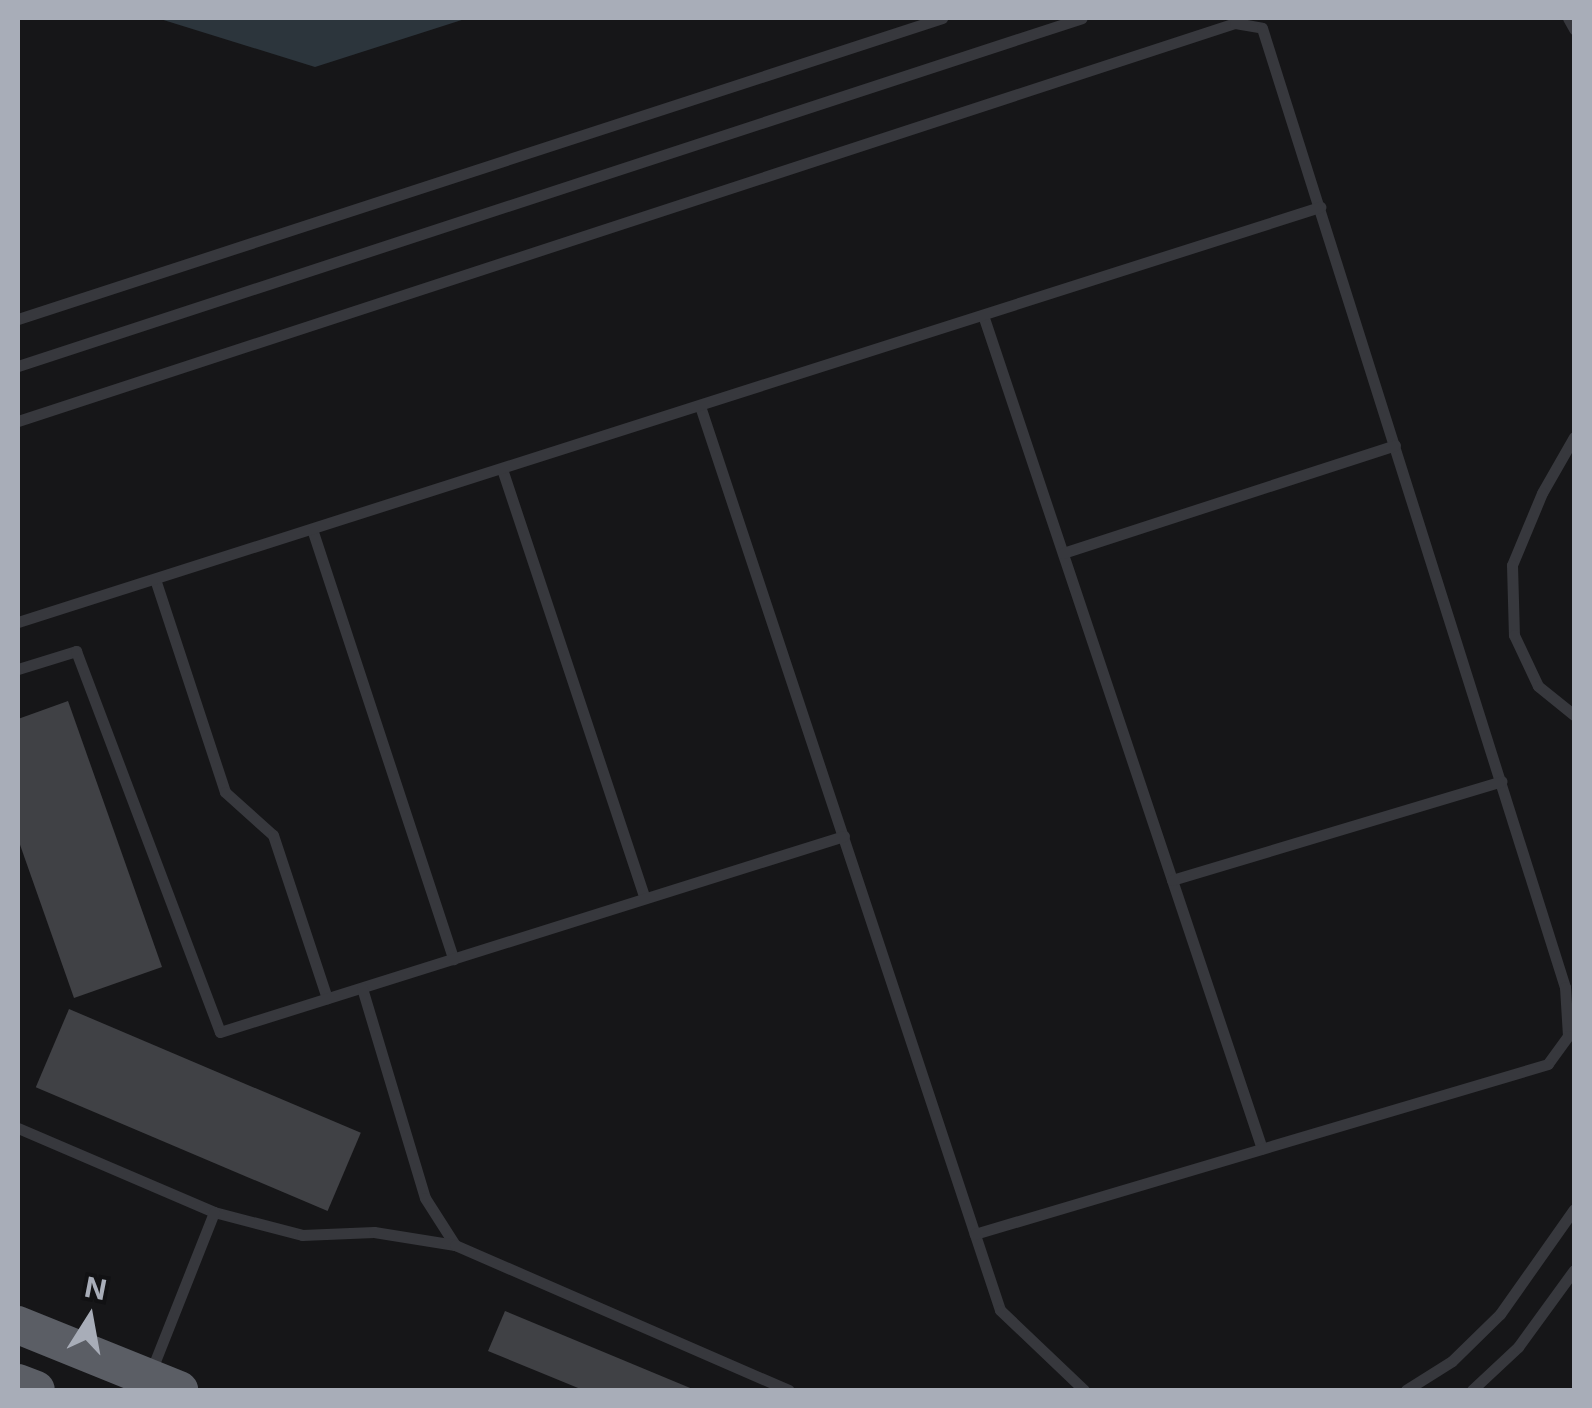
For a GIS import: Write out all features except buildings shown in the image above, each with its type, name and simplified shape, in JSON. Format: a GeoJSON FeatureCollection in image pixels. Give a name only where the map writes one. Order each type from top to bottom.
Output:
{"type":"FeatureCollection","features":[{"type":"Feature","properties":{"kind":"highway"},"geometry":{"type":"LineString","coordinates":[[18,1325],[164,1384]]}},
{"type":"Feature","properties":{"kind":"highway"},"geometry":{"type":"LineString","coordinates":[[18,1383],[36,1390]]}},
{"type":"Feature","properties":{"kind":"lane"},"geometry":{"type":"LineString","coordinates":[[18,319],[942,18]]}},
{"type":"Feature","properties":{"kind":"lane"},"geometry":{"type":"LineString","coordinates":[[18,366],[1082,18]]}},
{"type":"Feature","properties":{"kind":"lane"},"geometry":{"type":"LineString","coordinates":[[1568,18],[1574,30]]}},
{"type":"Feature","properties":{"kind":"lane"},"geometry":{"type":"LineString","coordinates":[[18,421],[1234,23],[1262,28],[1565,986],[1568,1036],[1548,1064],[975,1234]]}},
{"type":"Feature","properties":{"kind":"lane"},"geometry":{"type":"LineString","coordinates":[[18,622],[1320,207]]}},
{"type":"Feature","properties":{"kind":"lane"},"geometry":{"type":"LineString","coordinates":[[983,315],[1262,1149]]}},
{"type":"Feature","properties":{"kind":"lane"},"geometry":{"type":"LineString","coordinates":[[700,406],[1000,1310],[1084,1390]]}},
{"type":"Feature","properties":{"kind":"lane"},"geometry":{"type":"LineString","coordinates":[[1574,437],[1542,493],[1512,565],[1514,636],[1538,686],[1574,715]]}},
{"type":"Feature","properties":{"kind":"lane"},"geometry":{"type":"LineString","coordinates":[[1063,553],[1395,446]]}},
{"type":"Feature","properties":{"kind":"lane"},"geometry":{"type":"LineString","coordinates":[[502,469],[645,898]]}},
{"type":"Feature","properties":{"kind":"lane"},"geometry":{"type":"LineString","coordinates":[[312,529],[453,959]]}},
{"type":"Feature","properties":{"kind":"lane"},"geometry":{"type":"LineString","coordinates":[[155,578],[225,792],[273,835],[327,998]]}},
{"type":"Feature","properties":{"kind":"lane"},"geometry":{"type":"LineString","coordinates":[[18,669],[76,651],[220,1032],[844,836]]}},
{"type":"Feature","properties":{"kind":"lane"},"geometry":{"type":"LineString","coordinates":[[1172,880],[1500,781]]}},
{"type":"Feature","properties":{"kind":"lane"},"geometry":{"type":"LineString","coordinates":[[362,988],[425,1198],[456,1245]]}},
{"type":"Feature","properties":{"kind":"lane"},"geometry":{"type":"LineString","coordinates":[[18,1128],[214,1212],[302,1235],[374,1232],[456,1245],[788,1390]]}},
{"type":"Feature","properties":{"kind":"lane"},"geometry":{"type":"LineString","coordinates":[[1406,1390],[1452,1361],[1500,1314],[1574,1209]]}},
{"type":"Feature","properties":{"kind":"lane"},"geometry":{"type":"LineString","coordinates":[[164,1384],[214,1212]]}},
{"type":"Feature","properties":{"kind":"lane"},"geometry":{"type":"LineString","coordinates":[[1472,1390],[1518,1346],[1574,1270]]}},
{"type":"Feature","properties":{"kind":"shaded area"},"geometry":{"type":"Polygon","coordinates":[[[157,18],[468,18],[315,67],[157,18]]]}}]}
